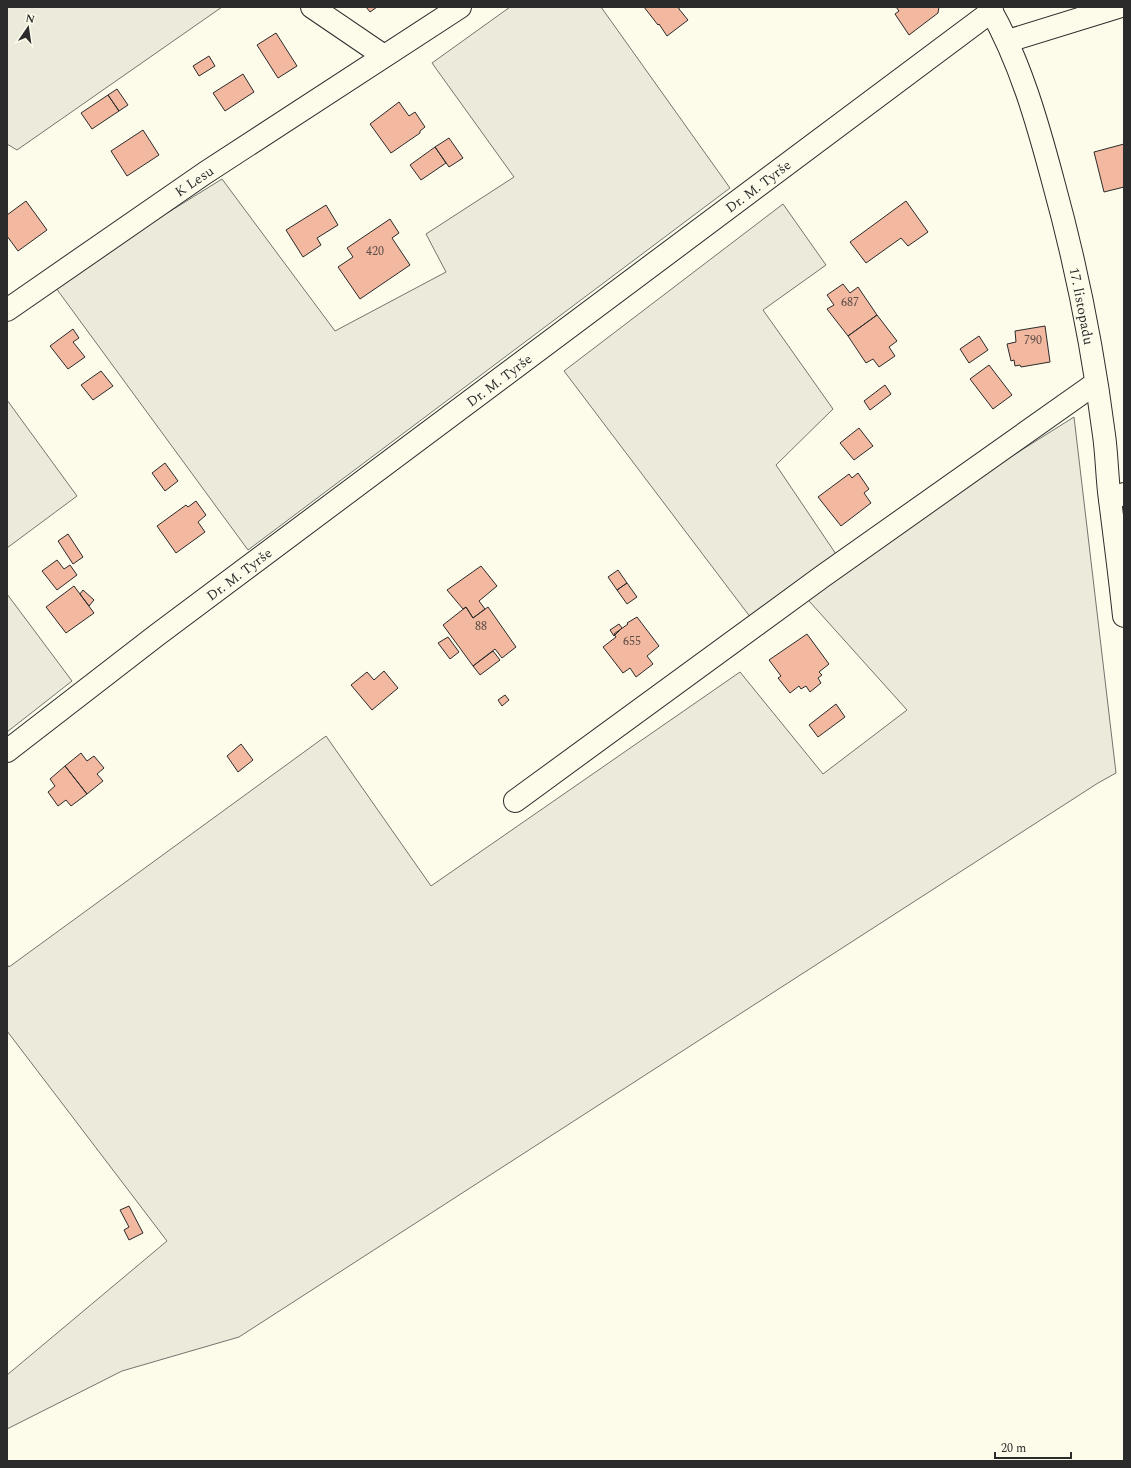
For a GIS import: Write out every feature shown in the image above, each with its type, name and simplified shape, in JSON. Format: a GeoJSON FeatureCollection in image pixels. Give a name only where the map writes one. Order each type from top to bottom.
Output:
{"type":"FeatureCollection","features":[{"type":"Feature","properties":{"kind":"street"},"geometry":{"type":"LineString","coordinates":[[312,7],[384,56]]}},
{"type":"Feature","properties":{"kind":"street","name":"K Lesu"},"geometry":{"type":"LineString","coordinates":[[7,310],[205,172],[460,7]]}},
{"type":"Feature","properties":{"kind":"street"},"geometry":{"type":"LineString","coordinates":[[1008,41],[1118,7]]}},
{"type":"Feature","properties":{"kind":"street","name":"17. listopadu"},"geometry":{"type":"LineString","coordinates":[[990,9],[1008,41],[1033,106],[1064,222],[1076,276],[1096,383],[1104,436],[1117,496],[1118,558],[1124,616]]}},
{"type":"Feature","properties":{"kind":"street","name":"Dr. M. Tyrše"},"geometry":{"type":"LineString","coordinates":[[7,751],[990,9]]}},
{"type":"Feature","properties":{"kind":"street"},"geometry":{"type":"LineString","coordinates":[[515,801],[823,576],[1096,383]]}},
{"type":"Feature","properties":{"kind":"shaded area"},"geometry":{"type":"Polygon","coordinates":[[[7,7],[222,7],[17,150],[7,144],[7,7]]]}},
{"type":"Feature","properties":{"kind":"shaded area"},"geometry":{"type":"Polygon","coordinates":[[[510,7],[601,7],[730,188],[248,550],[53,284],[222,179],[335,331],[446,272],[426,234],[514,177],[432,63],[510,7]]]}},
{"type":"Feature","properties":{"kind":"shaded area"},"geometry":{"type":"Polygon","coordinates":[[[783,204],[826,265],[763,310],[833,409],[776,465],[842,563],[1074,417],[1116,773],[1098,783],[239,1337],[122,1371],[7,1429],[7,1375],[167,1241],[7,1031],[7,964],[9,967],[326,736],[431,886],[740,672],[823,774],[907,710],[801,592],[754,622],[564,371],[783,204]]]}},
{"type":"Feature","properties":{"kind":"shaded area"},"geometry":{"type":"Polygon","coordinates":[[[7,400],[77,496],[7,548],[7,400]]]}},
{"type":"Feature","properties":{"kind":"shaded area"},"geometry":{"type":"Polygon","coordinates":[[[7,594],[72,681],[7,732],[7,594]]]}},
{"type":"Feature","properties":{"kind":"building"},"geometry":{"type":"Polygon","coordinates":[[[366,7],[377,7],[370,12],[366,7]]]}},
{"type":"Feature","properties":{"kind":"building"},"geometry":{"type":"Polygon","coordinates":[[[644,7],[679,7],[688,20],[667,36],[644,7]]]}},
{"type":"Feature","properties":{"kind":"building"},"geometry":{"type":"Polygon","coordinates":[[[896,7],[939,7],[938,13],[909,35],[895,14],[899,11],[896,7]]]}},
{"type":"Feature","properties":{"kind":"building"},"geometry":{"type":"Polygon","coordinates":[[[276,33],[297,66],[278,78],[257,45],[276,33]]]}},
{"type":"Feature","properties":{"kind":"building"},"geometry":{"type":"Polygon","coordinates":[[[209,56],[215,66],[199,76],[193,66],[209,56]]]}},
{"type":"Feature","properties":{"kind":"building"},"geometry":{"type":"Polygon","coordinates":[[[243,74],[254,92],[225,111],[213,93],[243,74]]]}},
{"type":"Feature","properties":{"kind":"building"},"geometry":{"type":"Polygon","coordinates":[[[117,89],[128,105],[119,111],[108,95],[117,89]]]}},
{"type":"Feature","properties":{"kind":"building"},"geometry":{"type":"Polygon","coordinates":[[[108,95],[119,111],[92,129],[81,113],[108,95]]]}},
{"type":"Feature","properties":{"kind":"building"},"geometry":{"type":"Polygon","coordinates":[[[399,102],[409,116],[415,112],[425,127],[420,131],[420,133],[391,153],[370,124],[399,102]]]}},
{"type":"Feature","properties":{"kind":"building"},"geometry":{"type":"Polygon","coordinates":[[[143,130],[159,155],[127,176],[111,151],[143,130]]]}},
{"type":"Feature","properties":{"kind":"building"},"geometry":{"type":"Polygon","coordinates":[[[449,138],[463,158],[449,167],[435,147],[449,138]]]}},
{"type":"Feature","properties":{"kind":"building"},"geometry":{"type":"Polygon","coordinates":[[[1124,144],[1124,187],[1104,192],[1094,152],[1124,144]]]}},
{"type":"Feature","properties":{"kind":"building"},"geometry":{"type":"Polygon","coordinates":[[[435,147],[446,163],[421,180],[410,165],[435,147]]]}},
{"type":"Feature","properties":{"kind":"building"},"geometry":{"type":"Polygon","coordinates":[[[26,201],[47,230],[18,251],[7,236],[7,215],[26,201]]]}},
{"type":"Feature","properties":{"kind":"building"},"geometry":{"type":"Polygon","coordinates":[[[906,201],[928,232],[908,246],[901,238],[866,263],[850,242],[906,201]]]}},
{"type":"Feature","properties":{"kind":"building"},"geometry":{"type":"Polygon","coordinates":[[[326,205],[338,225],[317,238],[321,245],[303,257],[286,230],[326,205]]]}},
{"type":"Feature","properties":{"kind":"building"},"geometry":{"type":"Polygon","coordinates":[[[390,219],[399,233],[392,238],[410,265],[360,299],[338,267],[353,257],[347,248],[390,219]]]}},
{"type":"Feature","properties":{"kind":"building"},"geometry":{"type":"Polygon","coordinates":[[[843,284],[850,293],[858,287],[877,315],[848,336],[827,309],[834,305],[827,295],[843,284]]]}},
{"type":"Feature","properties":{"kind":"building"},"geometry":{"type":"Polygon","coordinates":[[[877,315],[897,341],[889,347],[895,356],[879,367],[873,359],[866,363],[848,336],[877,315]]]}},
{"type":"Feature","properties":{"kind":"building"},"geometry":{"type":"Polygon","coordinates":[[[1045,326],[1050,362],[1021,367],[1020,365],[1015,366],[1014,360],[1011,361],[1007,344],[1016,342],[1015,331],[1045,326]]]}},
{"type":"Feature","properties":{"kind":"building"},"geometry":{"type":"Polygon","coordinates":[[[73,329],[79,338],[73,342],[85,357],[68,369],[50,346],[73,329]]]}},
{"type":"Feature","properties":{"kind":"building"},"geometry":{"type":"Polygon","coordinates":[[[979,336],[988,350],[969,363],[960,349],[979,336]]]}},
{"type":"Feature","properties":{"kind":"building"},"geometry":{"type":"Polygon","coordinates":[[[989,365],[1012,395],[993,409],[970,379],[989,365]]]}},
{"type":"Feature","properties":{"kind":"building"},"geometry":{"type":"Polygon","coordinates":[[[101,371],[113,386],[93,400],[81,385],[101,371]]]}},
{"type":"Feature","properties":{"kind":"building"},"geometry":{"type":"Polygon","coordinates":[[[885,385],[891,394],[870,410],[864,401],[885,385]]]}},
{"type":"Feature","properties":{"kind":"building"},"geometry":{"type":"Polygon","coordinates":[[[859,428],[873,446],[854,460],[840,443],[859,428]]]}},
{"type":"Feature","properties":{"kind":"building"},"geometry":{"type":"Polygon","coordinates":[[[165,463],[178,481],[165,491],[152,473],[165,463]]]}},
{"type":"Feature","properties":{"kind":"building"},"geometry":{"type":"Polygon","coordinates":[[[858,473],[869,489],[864,493],[871,503],[841,526],[818,497],[849,474],[852,478],[858,473]]]}},
{"type":"Feature","properties":{"kind":"building"},"geometry":{"type":"Polygon","coordinates":[[[196,501],[206,515],[198,522],[205,532],[176,553],[157,526],[186,505],[188,507],[196,501]]]}},
{"type":"Feature","properties":{"kind":"building"},"geometry":{"type":"Polygon","coordinates":[[[68,534],[83,557],[73,564],[58,541],[68,534]]]}},
{"type":"Feature","properties":{"kind":"building"},"geometry":{"type":"Polygon","coordinates":[[[57,560],[64,569],[70,565],[77,575],[57,590],[42,571],[57,560]]]}},
{"type":"Feature","properties":{"kind":"building"},"geometry":{"type":"Polygon","coordinates":[[[481,566],[497,586],[479,601],[485,609],[473,618],[466,607],[463,609],[447,590],[481,566]]]}},
{"type":"Feature","properties":{"kind":"building"},"geometry":{"type":"Polygon","coordinates":[[[618,570],[627,583],[617,590],[608,577],[618,570]]]}},
{"type":"Feature","properties":{"kind":"building"},"geometry":{"type":"Polygon","coordinates":[[[627,583],[637,597],[627,604],[617,590],[627,583]]]}},
{"type":"Feature","properties":{"kind":"building"},"geometry":{"type":"Polygon","coordinates":[[[74,586],[94,613],[66,633],[46,607],[74,586]]]}},
{"type":"Feature","properties":{"kind":"building"},"geometry":{"type":"Polygon","coordinates":[[[83,590],[94,600],[89,606],[80,594],[83,590]]]}},
{"type":"Feature","properties":{"kind":"building"},"geometry":{"type":"Polygon","coordinates":[[[466,607],[473,618],[488,607],[516,647],[502,658],[495,649],[473,666],[443,625],[466,607]]]}},
{"type":"Feature","properties":{"kind":"building"},"geometry":{"type":"Polygon","coordinates":[[[637,617],[659,646],[647,656],[653,664],[636,677],[630,668],[623,673],[603,647],[616,637],[614,634],[637,617]]]}},
{"type":"Feature","properties":{"kind":"building"},"geometry":{"type":"Polygon","coordinates":[[[619,624],[622,628],[614,636],[610,630],[619,624]]]}},
{"type":"Feature","properties":{"kind":"building"},"geometry":{"type":"Polygon","coordinates":[[[807,634],[829,664],[819,672],[822,675],[818,678],[821,683],[810,692],[806,686],[801,689],[799,686],[790,693],[778,678],[781,676],[769,660],[807,634]]]}},
{"type":"Feature","properties":{"kind":"building"},"geometry":{"type":"Polygon","coordinates":[[[448,637],[459,652],[450,659],[438,643],[448,637]]]}},
{"type":"Feature","properties":{"kind":"building"},"geometry":{"type":"Polygon","coordinates":[[[493,651],[500,660],[480,675],[473,666],[493,651]]]}},
{"type":"Feature","properties":{"kind":"building"},"geometry":{"type":"Polygon","coordinates":[[[384,671],[398,688],[372,710],[351,685],[367,672],[374,680],[384,671]]]}},
{"type":"Feature","properties":{"kind":"building"},"geometry":{"type":"Polygon","coordinates":[[[505,695],[509,700],[502,706],[498,700],[505,695]]]}},
{"type":"Feature","properties":{"kind":"building"},"geometry":{"type":"Polygon","coordinates":[[[836,704],[845,717],[818,737],[809,725],[836,704]]]}},
{"type":"Feature","properties":{"kind":"building"},"geometry":{"type":"Polygon","coordinates":[[[241,744],[253,760],[238,772],[227,756],[241,744]]]}},
{"type":"Feature","properties":{"kind":"building"},"geometry":{"type":"Polygon","coordinates":[[[81,753],[87,761],[94,756],[104,768],[97,774],[103,781],[87,794],[65,766],[81,753]]]}},
{"type":"Feature","properties":{"kind":"building"},"geometry":{"type":"Polygon","coordinates":[[[65,766],[87,794],[71,806],[66,800],[58,806],[48,792],[55,786],[50,779],[65,766]]]}},
{"type":"Feature","properties":{"kind":"building"},"geometry":{"type":"Polygon","coordinates":[[[129,1206],[143,1233],[129,1240],[124,1230],[129,1227],[120,1210],[129,1206]]]}}]}
